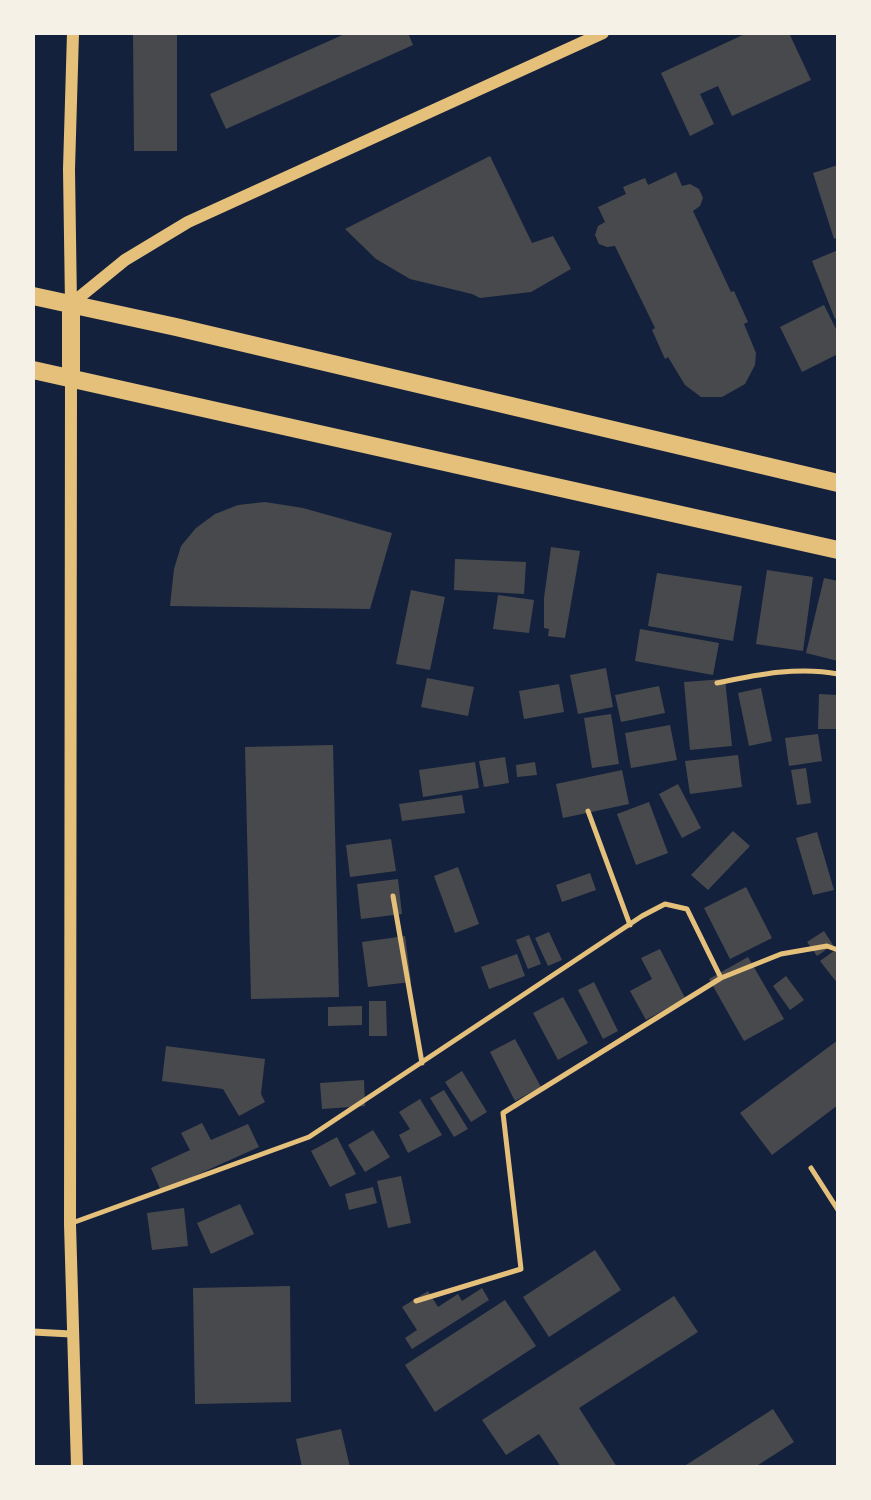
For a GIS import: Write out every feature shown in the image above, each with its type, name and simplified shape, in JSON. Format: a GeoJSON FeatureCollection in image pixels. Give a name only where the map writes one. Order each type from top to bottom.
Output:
{"type":"FeatureCollection","features":[{"type":"Feature","properties":{"kind":"main road"},"geometry":{"type":"LineString","coordinates":[[33,296],[838,483]]}},
{"type":"Feature","properties":{"kind":"main road"},"geometry":{"type":"LineString","coordinates":[[71,304],[71,379]]}},
{"type":"Feature","properties":{"kind":"main road"},"geometry":{"type":"LineString","coordinates":[[33,370],[838,550]]}},
{"type":"Feature","properties":{"kind":"street"},"geometry":{"type":"LineString","coordinates":[[71,304],[69,169],[73,33]]}},
{"type":"Feature","properties":{"kind":"street"},"geometry":{"type":"LineString","coordinates":[[71,304],[125,260],[188,222],[603,33]]}},
{"type":"Feature","properties":{"kind":"street"},"geometry":{"type":"LineString","coordinates":[[71,379],[69,1224],[77,1467]]}},
{"type":"Feature","properties":{"kind":"street"},"geometry":{"type":"LineString","coordinates":[[33,1332],[72,1334]]}},
{"type":"Feature","properties":{"kind":"lane"},"geometry":{"type":"LineString","coordinates":[[717,683],[762,673],[825,671],[838,674]]}},
{"type":"Feature","properties":{"kind":"lane"},"geometry":{"type":"LineString","coordinates":[[588,811],[630,925]]}},
{"type":"Feature","properties":{"kind":"lane"},"geometry":{"type":"LineString","coordinates":[[393,896],[422,1063]]}},
{"type":"Feature","properties":{"kind":"lane"},"geometry":{"type":"LineString","coordinates":[[69,1224],[309,1137],[665,904],[687,909],[721,978]]}},
{"type":"Feature","properties":{"kind":"lane"},"geometry":{"type":"LineString","coordinates":[[416,1301],[522,1269],[503,1113],[721,978],[781,954],[827,946],[838,950]]}},
{"type":"Feature","properties":{"kind":"lane"},"geometry":{"type":"LineString","coordinates":[[811,1168],[838,1210]]}},
{"type":"Feature","properties":{"kind":"building"},"geometry":{"type":"Polygon","coordinates":[[[133,33],[177,33],[177,151],[134,151],[133,33]]]}},
{"type":"Feature","properties":{"kind":"building"},"geometry":{"type":"Polygon","coordinates":[[[347,33],[408,33],[413,45],[226,129],[210,94],[347,33]]]}},
{"type":"Feature","properties":{"kind":"building"},"geometry":{"type":"Polygon","coordinates":[[[747,33],[789,33],[811,80],[732,116],[718,86],[700,94],[714,124],[690,136],[661,73],[747,33]]]}},
{"type":"Feature","properties":{"kind":"building"},"geometry":{"type":"Polygon","coordinates":[[[490,156],[532,243],[553,236],[571,269],[531,292],[480,298],[410,279],[376,259],[345,229],[490,156]]]}},
{"type":"Feature","properties":{"kind":"building"},"geometry":{"type":"Polygon","coordinates":[[[838,165],[838,237],[834,239],[813,173],[838,165]]]}},
{"type":"Feature","properties":{"kind":"building"},"geometry":{"type":"Polygon","coordinates":[[[676,172],[682,186],[690,184],[699,189],[703,198],[700,206],[693,211],[748,322],[744,324],[756,353],[755,365],[745,384],[722,397],[701,397],[685,385],[668,357],[665,359],[652,330],[655,328],[615,246],[599,244],[595,235],[598,226],[605,222],[598,207],[626,194],[623,187],[645,178],[648,185],[676,172]]]}},
{"type":"Feature","properties":{"kind":"building"},"geometry":{"type":"Polygon","coordinates":[[[838,250],[838,318],[835,319],[812,261],[838,250]]]}},
{"type":"Feature","properties":{"kind":"building"},"geometry":{"type":"Polygon","coordinates":[[[824,305],[838,333],[838,354],[802,372],[780,327],[824,305]]]}},
{"type":"Feature","properties":{"kind":"building"},"geometry":{"type":"Polygon","coordinates":[[[265,502],[303,508],[392,533],[370,609],[170,606],[174,569],[181,546],[196,528],[215,514],[238,505],[265,502]]]}},
{"type":"Feature","properties":{"kind":"building"},"geometry":{"type":"Polygon","coordinates":[[[551,547],[580,551],[565,638],[548,636],[549,629],[544,628],[544,598],[551,547]]]}},
{"type":"Feature","properties":{"kind":"building"},"geometry":{"type":"Polygon","coordinates":[[[455,559],[526,562],[524,594],[454,590],[455,559]]]}},
{"type":"Feature","properties":{"kind":"building"},"geometry":{"type":"Polygon","coordinates":[[[767,570],[813,577],[803,651],[756,644],[767,570]]]}},
{"type":"Feature","properties":{"kind":"building"},"geometry":{"type":"Polygon","coordinates":[[[657,573],[742,586],[733,641],[648,626],[657,573]]]}},
{"type":"Feature","properties":{"kind":"building"},"geometry":{"type":"Polygon","coordinates":[[[824,578],[838,581],[838,661],[806,653],[824,578]]]}},
{"type":"Feature","properties":{"kind":"building"},"geometry":{"type":"Polygon","coordinates":[[[411,590],[445,597],[430,670],[396,664],[411,590]]]}},
{"type":"Feature","properties":{"kind":"building"},"geometry":{"type":"Polygon","coordinates":[[[498,595],[534,600],[529,633],[493,629],[498,595]]]}},
{"type":"Feature","properties":{"kind":"building"},"geometry":{"type":"Polygon","coordinates":[[[640,629],[719,643],[713,675],[635,661],[640,629]]]}},
{"type":"Feature","properties":{"kind":"building"},"geometry":{"type":"Polygon","coordinates":[[[606,668],[613,707],[578,714],[570,675],[606,668]]]}},
{"type":"Feature","properties":{"kind":"building"},"geometry":{"type":"Polygon","coordinates":[[[427,678],[474,687],[468,716],[421,707],[427,678]]]}},
{"type":"Feature","properties":{"kind":"building"},"geometry":{"type":"Polygon","coordinates":[[[725,679],[732,746],[690,750],[684,682],[725,679]]]}},
{"type":"Feature","properties":{"kind":"building"},"geometry":{"type":"Polygon","coordinates":[[[559,684],[564,712],[524,719],[519,691],[559,684]]]}},
{"type":"Feature","properties":{"kind":"building"},"geometry":{"type":"Polygon","coordinates":[[[659,686],[665,713],[621,722],[615,695],[659,686]]]}},
{"type":"Feature","properties":{"kind":"building"},"geometry":{"type":"Polygon","coordinates":[[[761,688],[772,741],[749,746],[738,693],[761,688]]]}},
{"type":"Feature","properties":{"kind":"building"},"geometry":{"type":"Polygon","coordinates":[[[819,694],[838,695],[838,729],[818,729],[819,694]]]}},
{"type":"Feature","properties":{"kind":"building"},"geometry":{"type":"Polygon","coordinates":[[[611,714],[619,764],[592,768],[584,718],[611,714]]]}},
{"type":"Feature","properties":{"kind":"building"},"geometry":{"type":"Polygon","coordinates":[[[670,725],[677,760],[631,768],[625,733],[670,725]]]}},
{"type":"Feature","properties":{"kind":"building"},"geometry":{"type":"Polygon","coordinates":[[[818,734],[822,761],[789,766],[785,738],[818,734]]]}},
{"type":"Feature","properties":{"kind":"building"},"geometry":{"type":"Polygon","coordinates":[[[333,745],[339,997],[251,999],[245,747],[333,745]]]}},
{"type":"Feature","properties":{"kind":"building"},"geometry":{"type":"Polygon","coordinates":[[[738,755],[742,787],[690,794],[685,761],[738,755]]]}},
{"type":"Feature","properties":{"kind":"building"},"geometry":{"type":"Polygon","coordinates":[[[505,757],[509,783],[484,787],[479,761],[505,757]]]}},
{"type":"Feature","properties":{"kind":"building"},"geometry":{"type":"Polygon","coordinates":[[[475,762],[479,788],[423,797],[419,770],[475,762]]]}},
{"type":"Feature","properties":{"kind":"building"},"geometry":{"type":"Polygon","coordinates":[[[535,762],[537,775],[517,777],[516,765],[535,762]]]}},
{"type":"Feature","properties":{"kind":"building"},"geometry":{"type":"Polygon","coordinates":[[[806,768],[811,803],[797,805],[791,770],[806,768]]]}},
{"type":"Feature","properties":{"kind":"building"},"geometry":{"type":"Polygon","coordinates":[[[622,770],[629,804],[563,818],[556,784],[622,770]]]}},
{"type":"Feature","properties":{"kind":"building"},"geometry":{"type":"Polygon","coordinates":[[[678,784],[701,828],[682,838],[659,794],[678,784]]]}},
{"type":"Feature","properties":{"kind":"building"},"geometry":{"type":"Polygon","coordinates":[[[462,795],[465,813],[402,821],[399,804],[462,795]]]}},
{"type":"Feature","properties":{"kind":"building"},"geometry":{"type":"Polygon","coordinates":[[[649,802],[668,853],[636,865],[617,814],[649,802]]]}},
{"type":"Feature","properties":{"kind":"building"},"geometry":{"type":"Polygon","coordinates":[[[733,831],[750,846],[708,890],[691,875],[733,831]]]}},
{"type":"Feature","properties":{"kind":"building"},"geometry":{"type":"Polygon","coordinates":[[[817,832],[834,890],[813,895],[796,838],[817,832]]]}},
{"type":"Feature","properties":{"kind":"building"},"geometry":{"type":"Polygon","coordinates":[[[391,839],[396,871],[350,877],[346,845],[391,839]]]}},
{"type":"Feature","properties":{"kind":"building"},"geometry":{"type":"Polygon","coordinates":[[[458,867],[479,924],[455,933],[434,876],[458,867]]]}},
{"type":"Feature","properties":{"kind":"building"},"geometry":{"type":"Polygon","coordinates":[[[590,873],[596,890],[562,902],[556,885],[590,873]]]}},
{"type":"Feature","properties":{"kind":"building"},"geometry":{"type":"Polygon","coordinates":[[[398,879],[402,914],[361,919],[357,884],[398,879]]]}},
{"type":"Feature","properties":{"kind":"building"},"geometry":{"type":"Polygon","coordinates":[[[746,887],[772,938],[730,959],[704,908],[746,887]]]}},
{"type":"Feature","properties":{"kind":"building"},"geometry":{"type":"Polygon","coordinates":[[[824,931],[833,945],[817,956],[807,942],[824,931]]]}},
{"type":"Feature","properties":{"kind":"building"},"geometry":{"type":"Polygon","coordinates":[[[549,932],[562,960],[548,966],[535,938],[549,932]]]}},
{"type":"Feature","properties":{"kind":"building"},"geometry":{"type":"Polygon","coordinates":[[[529,935],[541,964],[528,969],[516,940],[529,935]]]}},
{"type":"Feature","properties":{"kind":"building"},"geometry":{"type":"Polygon","coordinates":[[[405,936],[411,982],[368,987],[362,942],[405,936]]]}},
{"type":"Feature","properties":{"kind":"building"},"geometry":{"type":"Polygon","coordinates":[[[838,948],[838,984],[820,961],[838,948]]]}},
{"type":"Feature","properties":{"kind":"building"},"geometry":{"type":"Polygon","coordinates":[[[660,949],[685,998],[646,1020],[630,991],[652,979],[641,958],[660,949]]]}},
{"type":"Feature","properties":{"kind":"building"},"geometry":{"type":"Polygon","coordinates":[[[517,954],[525,976],[489,989],[481,967],[517,954]]]}},
{"type":"Feature","properties":{"kind":"building"},"geometry":{"type":"Polygon","coordinates":[[[748,957],[784,1019],[744,1041],[709,979],[748,957]]]}},
{"type":"Feature","properties":{"kind":"building"},"geometry":{"type":"Polygon","coordinates":[[[786,976],[804,1000],[790,1010],[773,986],[786,976]]]}},
{"type":"Feature","properties":{"kind":"building"},"geometry":{"type":"Polygon","coordinates":[[[594,982],[618,1031],[603,1039],[578,990],[594,982]]]}},
{"type":"Feature","properties":{"kind":"building"},"geometry":{"type":"Polygon","coordinates":[[[563,997],[588,1043],[558,1060],[533,1013],[563,997]]]}},
{"type":"Feature","properties":{"kind":"building"},"geometry":{"type":"Polygon","coordinates":[[[369,1001],[386,1001],[387,1036],[369,1036],[369,1001]]]}},
{"type":"Feature","properties":{"kind":"building"},"geometry":{"type":"Polygon","coordinates":[[[362,1006],[362,1025],[328,1026],[328,1007],[362,1006]]]}},
{"type":"Feature","properties":{"kind":"building"},"geometry":{"type":"Polygon","coordinates":[[[515,1039],[541,1087],[515,1101],[490,1052],[515,1039]]]}},
{"type":"Feature","properties":{"kind":"building"},"geometry":{"type":"Polygon","coordinates":[[[838,1040],[838,1105],[772,1155],[740,1113],[838,1040]]]}},
{"type":"Feature","properties":{"kind":"building"},"geometry":{"type":"Polygon","coordinates":[[[166,1046],[265,1059],[261,1094],[265,1102],[239,1116],[223,1089],[162,1081],[166,1046]]]}},
{"type":"Feature","properties":{"kind":"building"},"geometry":{"type":"Polygon","coordinates":[[[462,1071],[487,1112],[471,1122],[445,1082],[462,1071]]]}},
{"type":"Feature","properties":{"kind":"building"},"geometry":{"type":"Polygon","coordinates":[[[364,1080],[365,1106],[322,1109],[320,1083],[364,1080]]]}},
{"type":"Feature","properties":{"kind":"building"},"geometry":{"type":"Polygon","coordinates":[[[444,1090],[468,1129],[454,1137],[430,1098],[444,1090]]]}},
{"type":"Feature","properties":{"kind":"building"},"geometry":{"type":"Polygon","coordinates":[[[420,1099],[442,1135],[408,1153],[399,1135],[410,1129],[399,1112],[420,1099]]]}},
{"type":"Feature","properties":{"kind":"building"},"geometry":{"type":"Polygon","coordinates":[[[202,1123],[211,1140],[248,1124],[259,1147],[161,1191],[151,1168],[190,1150],[181,1133],[202,1123]]]}},
{"type":"Feature","properties":{"kind":"building"},"geometry":{"type":"Polygon","coordinates":[[[373,1130],[390,1157],[365,1172],[348,1145],[373,1130]]]}},
{"type":"Feature","properties":{"kind":"building"},"geometry":{"type":"Polygon","coordinates":[[[337,1137],[356,1174],[330,1187],[311,1151],[337,1137]]]}},
{"type":"Feature","properties":{"kind":"building"},"geometry":{"type":"Polygon","coordinates":[[[401,1176],[411,1223],[388,1228],[377,1181],[401,1176]]]}},
{"type":"Feature","properties":{"kind":"building"},"geometry":{"type":"Polygon","coordinates":[[[373,1187],[377,1203],[349,1210],[345,1194],[373,1187]]]}},
{"type":"Feature","properties":{"kind":"building"},"geometry":{"type":"Polygon","coordinates":[[[240,1204],[254,1234],[211,1254],[197,1223],[240,1204]]]}},
{"type":"Feature","properties":{"kind":"building"},"geometry":{"type":"Polygon","coordinates":[[[184,1208],[188,1246],[152,1250],[147,1213],[184,1208]]]}},
{"type":"Feature","properties":{"kind":"building"},"geometry":{"type":"Polygon","coordinates":[[[595,1250],[621,1290],[549,1337],[523,1297],[595,1250]]]}},
{"type":"Feature","properties":{"kind":"building"},"geometry":{"type":"Polygon","coordinates":[[[290,1286],[291,1402],[195,1404],[193,1288],[290,1286]]]}},
{"type":"Feature","properties":{"kind":"building"},"geometry":{"type":"Polygon","coordinates":[[[482,1288],[489,1300],[412,1349],[405,1338],[417,1330],[402,1307],[428,1291],[438,1307],[458,1294],[462,1301],[482,1288]]]}},
{"type":"Feature","properties":{"kind":"building"},"geometry":{"type":"Polygon","coordinates":[[[674,1296],[698,1332],[579,1408],[617,1467],[561,1467],[539,1434],[506,1455],[482,1420],[674,1296]]]}},
{"type":"Feature","properties":{"kind":"building"},"geometry":{"type":"Polygon","coordinates":[[[505,1300],[536,1346],[435,1412],[405,1365],[505,1300]]]}},
{"type":"Feature","properties":{"kind":"building"},"geometry":{"type":"Polygon","coordinates":[[[773,1409],[794,1442],[755,1467],[683,1467],[773,1409]]]}},
{"type":"Feature","properties":{"kind":"building"},"geometry":{"type":"Polygon","coordinates":[[[341,1429],[350,1467],[302,1467],[296,1439],[341,1429]]]}}]}
